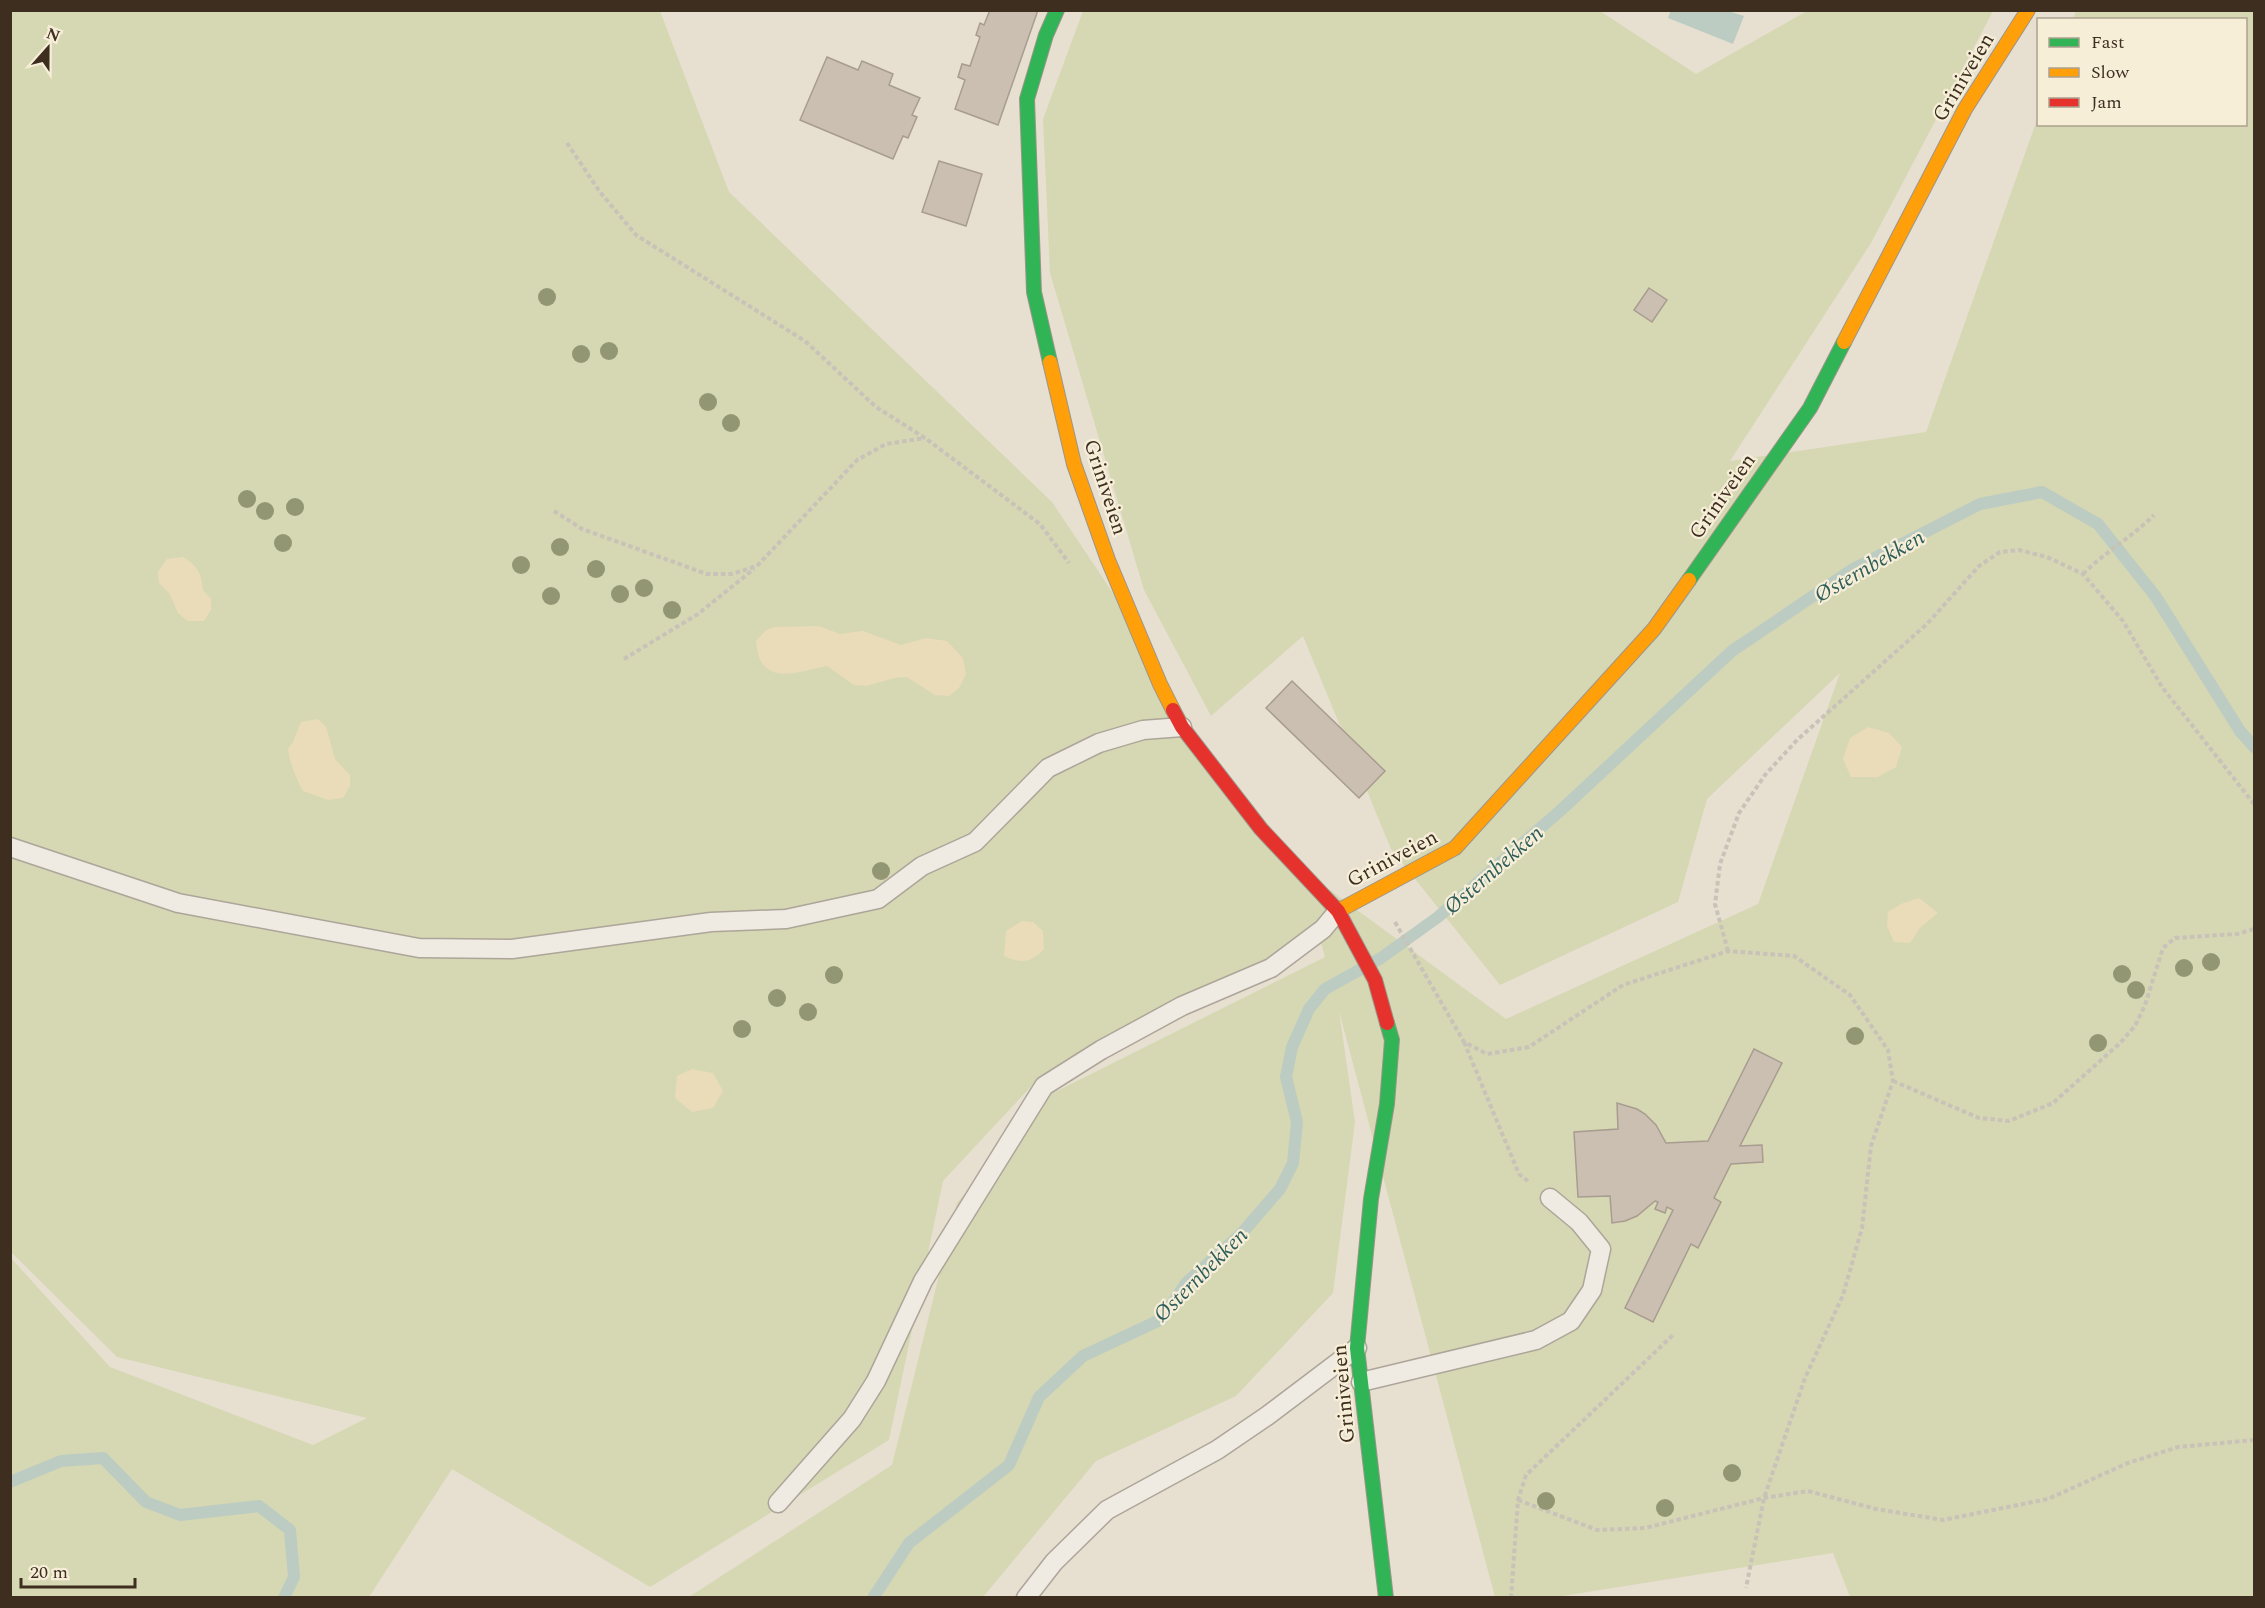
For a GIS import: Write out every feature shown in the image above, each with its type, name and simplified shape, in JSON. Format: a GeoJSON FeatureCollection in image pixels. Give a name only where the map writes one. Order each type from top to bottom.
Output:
{"type":"FeatureCollection","features":[{"type":"Feature","properties":{"kind":"street","name":"Griniveien"},"geometry":{"type":"LineString","coordinates":[[1057,10],[1046,35],[1027,99],[1034,292],[1078,475],[1108,560],[1160,684],[1182,727],[1261,829],[1338,911],[1375,980],[1392,1040],[1387,1104],[1371,1199],[1357,1348],[1386,1598]]}},
{"type":"Feature","properties":{"kind":"street","name":"Griniveien"},"geometry":{"type":"LineString","coordinates":[[1338,911],[1455,848],[1654,628],[1810,408],[1965,109],[2028,10]]}},
{"type":"Feature","properties":{"kind":"lane"},"geometry":{"type":"LineString","coordinates":[[10,847],[178,903],[419,948],[512,949],[711,922],[786,919],[878,899],[922,866],[975,842],[1048,768],[1099,743],[1143,730],[1182,727]]}},
{"type":"Feature","properties":{"kind":"lane"},"geometry":{"type":"LineString","coordinates":[[778,1503],[852,1419],[876,1381],[923,1281],[1044,1086],[1101,1050],[1182,1006],[1271,968],[1323,929],[1338,911]]}},
{"type":"Feature","properties":{"kind":"lane"},"geometry":{"type":"LineString","coordinates":[[1361,1382],[1536,1340],[1571,1321],[1592,1290],[1601,1249],[1579,1222],[1550,1198]]}},
{"type":"Feature","properties":{"kind":"lane"},"geometry":{"type":"LineString","coordinates":[[1026,1598],[1054,1562],[1107,1510],[1217,1450],[1267,1416],[1357,1348]]}},
{"type":"Feature","properties":{"kind":"path"},"geometry":{"type":"LineString","coordinates":[[567,143],[600,192],[636,234],[805,342],[876,407],[925,438],[1040,524],[1070,566]]}},
{"type":"Feature","properties":{"kind":"path"},"geometry":{"type":"LineString","coordinates":[[624,659],[698,614],[757,566],[857,460],[886,444],[925,438]]}},
{"type":"Feature","properties":{"kind":"path"},"geometry":{"type":"LineString","coordinates":[[554,512],[582,529],[707,574],[732,574],[757,566]]}},
{"type":"Feature","properties":{"kind":"path"},"geometry":{"type":"LineString","coordinates":[[2083,574],[2154,515]]}},
{"type":"Feature","properties":{"kind":"path"},"geometry":{"type":"LineString","coordinates":[[1728,951],[1715,904],[1720,864],[1739,813],[1765,775],[1797,740],[1926,624],[1979,566],[2000,552],[2019,550],[2047,557],[2083,574],[2122,621],[2162,687],[2254,804]]}},
{"type":"Feature","properties":{"kind":"path"},"geometry":{"type":"LineString","coordinates":[[1397,923],[1464,1042],[1519,1174],[1550,1198]]}},
{"type":"Feature","properties":{"kind":"path"},"geometry":{"type":"LineString","coordinates":[[1893,1081],[1979,1118],[2009,1121],[2053,1103],[2120,1043],[2135,1026],[2145,1005],[2163,948],[2175,938],[2237,934],[2254,928]]}},
{"type":"Feature","properties":{"kind":"path"},"geometry":{"type":"LineString","coordinates":[[1464,1042],[1487,1054],[1529,1047],[1623,985],[1728,951],[1794,957],[1850,995],[1888,1050],[1893,1081],[1871,1146],[1862,1228],[1843,1295],[1805,1378],[1764,1498],[1746,1588]]}},
{"type":"Feature","properties":{"kind":"path"},"geometry":{"type":"LineString","coordinates":[[1511,1598],[1518,1500],[1526,1475],[1672,1335]]}},
{"type":"Feature","properties":{"kind":"path"},"geometry":{"type":"LineString","coordinates":[[1518,1500],[1597,1530],[1645,1528],[1764,1498],[1808,1491],[1876,1509],[1943,1520],[2048,1499],[2128,1463],[2178,1448],[2254,1440]]}},
{"type":"Feature","properties":{"kind":"green space"},"geometry":{"type":"Polygon","coordinates":[[[11,11],[660,11],[729,192],[1052,502],[1121,605],[1256,836],[1506,1019],[1758,904],[1840,673],[1707,799],[1678,902],[1500,985],[1391,849],[1303,636],[1211,716],[1144,590],[1050,273],[1043,119],[1083,11],[1600,11],[1696,74],[1807,11],[1993,11],[1871,243],[1730,461],[1926,432],[2037,120],[2037,126],[2247,126],[2247,18],[2073,18],[2076,11],[2254,11],[2254,1597],[1850,1597],[1833,1553],[1556,1597],[1495,1597],[1339,1011],[1355,1122],[1333,1293],[1236,1396],[1096,1461],[983,1597],[689,1597],[892,1465],[957,1203],[1049,1095],[1325,957],[1320,940],[1037,1080],[943,1181],[889,1440],[650,1587],[452,1469],[369,1597],[11,1597],[10,1257],[110,1367],[313,1445],[367,1418],[117,1357],[11,1252],[11,11]]]}},
{"type":"Feature","properties":{"kind":"sand"},"geometry":{"type":"Polygon","coordinates":[[[183,557],[198,570],[203,590],[211,599],[211,610],[204,621],[188,621],[178,613],[169,593],[159,583],[158,572],[167,559],[183,557]]]}},
{"type":"Feature","properties":{"kind":"sand"},"geometry":{"type":"Polygon","coordinates":[[[819,626],[840,634],[863,631],[901,645],[926,638],[947,641],[963,658],[966,674],[959,688],[949,696],[935,695],[907,677],[894,678],[867,686],[854,685],[827,666],[802,672],[780,673],[771,671],[764,665],[759,656],[756,641],[766,630],[775,627],[819,626]]]}},
{"type":"Feature","properties":{"kind":"sand"},"geometry":{"type":"Polygon","coordinates":[[[318,719],[326,727],[335,759],[350,775],[350,786],[343,798],[328,800],[303,791],[292,764],[288,749],[301,722],[318,719]]]}},
{"type":"Feature","properties":{"kind":"sand"},"geometry":{"type":"Polygon","coordinates":[[[1868,727],[1889,733],[1902,747],[1896,767],[1878,777],[1851,777],[1843,759],[1850,738],[1868,727]]]}},
{"type":"Feature","properties":{"kind":"sand"},"geometry":{"type":"Polygon","coordinates":[[[1919,898],[1938,913],[1920,928],[1910,943],[1894,942],[1887,926],[1888,912],[1901,904],[1919,898]]]}},
{"type":"Feature","properties":{"kind":"sand"},"geometry":{"type":"Polygon","coordinates":[[[1022,921],[1033,922],[1043,931],[1044,949],[1026,961],[1004,956],[1006,931],[1022,921]]]}},
{"type":"Feature","properties":{"kind":"sand"},"geometry":{"type":"Polygon","coordinates":[[[692,1069],[713,1073],[723,1091],[713,1108],[692,1112],[675,1098],[677,1076],[692,1069]]]}},
{"type":"Feature","properties":{"kind":"shaded area"},"geometry":{"type":"Polygon","coordinates":[[[1671,10],[1728,11],[1744,16],[1733,44],[1668,18],[1671,10]]]}},
{"type":"Feature","properties":{"kind":"building"},"geometry":{"type":"Polygon","coordinates":[[[990,10],[1038,10],[998,125],[955,109],[965,80],[958,77],[962,64],[970,66],[980,37],[976,35],[980,23],[984,25],[990,10]]]}},
{"type":"Feature","properties":{"kind":"building"},"geometry":{"type":"Polygon","coordinates":[[[827,57],[858,70],[862,61],[893,74],[889,85],[920,98],[912,115],[917,117],[908,138],[903,136],[893,159],[800,120],[827,57]]]}},
{"type":"Feature","properties":{"kind":"building"},"geometry":{"type":"Polygon","coordinates":[[[939,161],[982,174],[966,226],[922,212],[939,161]]]}},
{"type":"Feature","properties":{"kind":"building"},"geometry":{"type":"Polygon","coordinates":[[[1649,288],[1667,300],[1652,322],[1634,310],[1649,288]]]}},
{"type":"Feature","properties":{"kind":"building"},"geometry":{"type":"Polygon","coordinates":[[[1292,681],[1385,771],[1359,798],[1266,708],[1292,681]]]}},
{"type":"Feature","properties":{"kind":"building"},"geometry":{"type":"Polygon","coordinates":[[[1754,1049],[1782,1063],[1740,1146],[1762,1145],[1763,1162],[1731,1164],[1714,1198],[1721,1202],[1698,1248],[1691,1244],[1653,1322],[1625,1308],[1673,1210],[1667,1207],[1665,1213],[1655,1209],[1658,1202],[1655,1201],[1637,1216],[1612,1223],[1610,1196],[1578,1197],[1574,1132],[1618,1129],[1617,1103],[1645,1114],[1656,1125],[1666,1143],[1708,1141],[1754,1049]]]}},
{"type":"Feature","properties":{"kind":"waterway","name":"Østernbekken"},"geometry":{"type":"LineString","coordinates":[[873,1598],[909,1543],[1009,1465],[1039,1397],[1083,1356],[1162,1319],[1186,1283],[1242,1233],[1280,1189],[1293,1163],[1297,1122],[1286,1077],[1292,1047],[1309,1009],[1325,989],[1381,958],[1438,917],[1561,810],[1732,651],[1853,569],[1980,504],[2042,492],[2098,524],[2156,597],[2240,731],[2254,747]]}},
{"type":"Feature","properties":{"kind":"waterway","name":"Østernbekken"},"geometry":{"type":"LineString","coordinates":[[10,1482],[61,1461],[103,1458],[146,1502],[180,1515],[259,1506],[290,1530],[294,1577],[284,1598]]}},
{"type":"Feature","properties":{"kind":"traffic: fast"},"geometry":{"type":"LineString","coordinates":[[1050,362],[1034,292],[1027,99],[1046,35],[1057,10]]}},
{"type":"Feature","properties":{"kind":"traffic: fast"},"geometry":{"type":"LineString","coordinates":[[1689,580],[1810,408],[1844,342]]}},
{"type":"Feature","properties":{"kind":"traffic: fast"},"geometry":{"type":"LineString","coordinates":[[1386,1598],[1357,1348],[1371,1199],[1387,1104],[1392,1040],[1387,1023]]}},
{"type":"Feature","properties":{"kind":"traffic: slow"},"geometry":{"type":"LineString","coordinates":[[1844,342],[1965,109],[2028,10]]}},
{"type":"Feature","properties":{"kind":"traffic: slow"},"geometry":{"type":"LineString","coordinates":[[1050,362],[1074,464],[1108,560],[1173,710]]}},
{"type":"Feature","properties":{"kind":"traffic: slow"},"geometry":{"type":"LineString","coordinates":[[1338,911],[1455,848],[1654,629],[1689,580]]}},
{"type":"Feature","properties":{"kind":"traffic: jam"},"geometry":{"type":"LineString","coordinates":[[1173,710],[1182,727],[1261,829],[1338,911],[1375,980],[1387,1023]]}}]}
